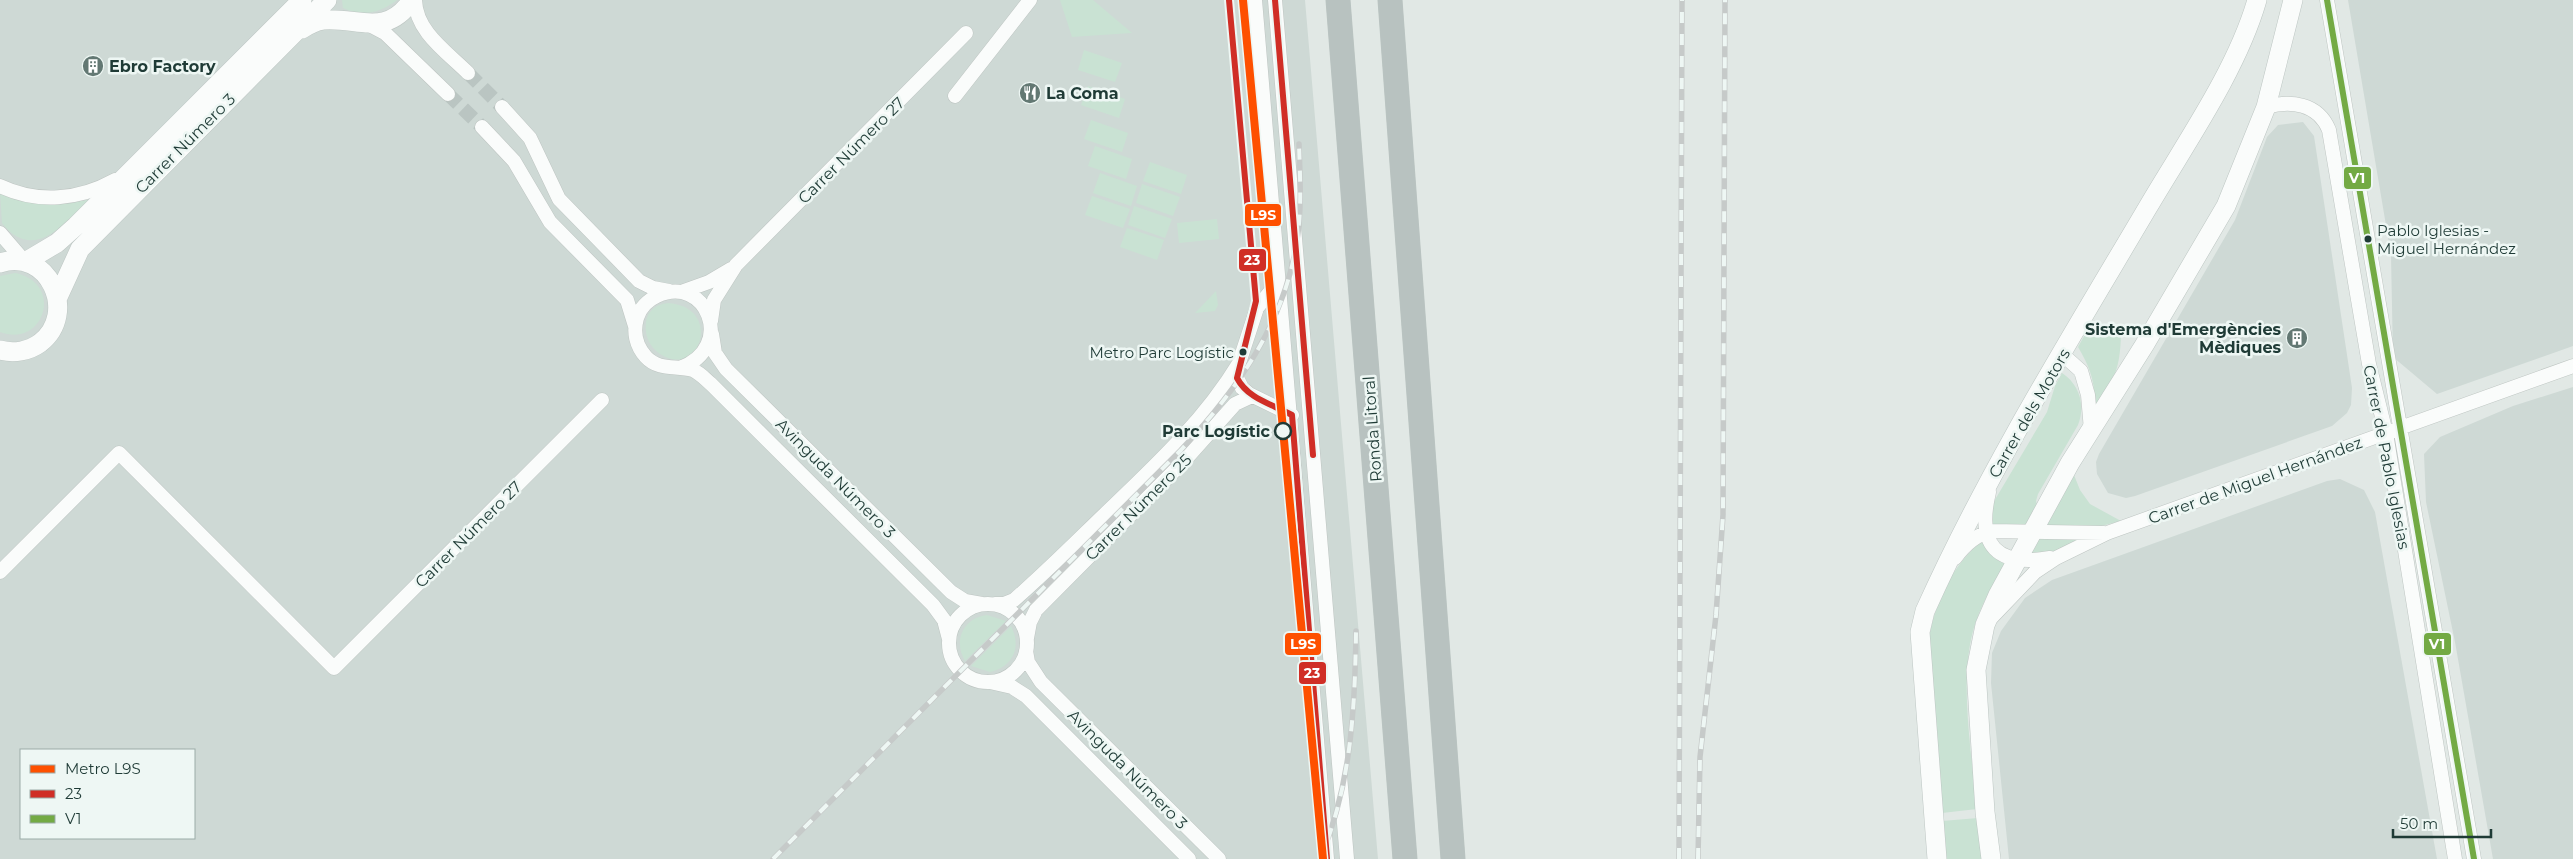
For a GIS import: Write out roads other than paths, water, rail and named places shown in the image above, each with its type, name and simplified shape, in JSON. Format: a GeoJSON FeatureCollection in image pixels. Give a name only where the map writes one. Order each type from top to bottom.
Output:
{"type":"FeatureCollection","features":[{"type":"Feature","properties":{"kind":"highway","name":"Ronda Litoral"},"geometry":{"type":"LineString","coordinates":[[1338,0],[1406,859]]}},
{"type":"Feature","properties":{"kind":"highway"},"geometry":{"type":"LineString","coordinates":[[1390,0],[1453,859]]}},
{"type":"Feature","properties":{"kind":"street","name":"Carrer Número 3"},"geometry":{"type":"LineString","coordinates":[[25,262],[57,243],[70,231],[302,0]]}},
{"type":"Feature","properties":{"kind":"street","name":"Carrer Número 3"},"geometry":{"type":"LineString","coordinates":[[58,297],[80,249],[327,0]]}},
{"type":"Feature","properties":{"kind":"street"},"geometry":{"type":"LineString","coordinates":[[296,31],[322,20],[368,24],[382,23],[392,18],[413,0],[416,12],[427,33],[468,73]]}},
{"type":"Feature","properties":{"kind":"street"},"geometry":{"type":"LineString","coordinates":[[955,96],[1030,0]]}},
{"type":"Feature","properties":{"kind":"street"},"geometry":{"type":"LineString","coordinates":[[1255,0],[1280,270],[1328,859]]}},
{"type":"Feature","properties":{"kind":"street"},"geometry":{"type":"LineString","coordinates":[[1275,0],[1347,859]]}},
{"type":"Feature","properties":{"kind":"street","name":"Carrer dels Motors"},"geometry":{"type":"LineString","coordinates":[[1937,859],[1920,632],[1925,611],[1940,577],[1994,474],[2215,93],[2250,23],[2257,0]]}},
{"type":"Feature","properties":{"kind":"street"},"geometry":{"type":"LineString","coordinates":[[1991,859],[1985,812],[1976,670],[1985,625],[1998,595],[2034,532],[2055,490],[2205,245],[2239,177],[2266,107],[2293,0]]}},
{"type":"Feature","properties":{"kind":"street","name":"Carrer de Pablo Iglesias"},"geometry":{"type":"LineString","coordinates":[[2327,0],[2474,859]]}},
{"type":"Feature","properties":{"kind":"street"},"geometry":{"type":"LineString","coordinates":[[368,24],[385,33],[448,94]]}},
{"type":"Feature","properties":{"kind":"street","name":"Carrer Número 27"},"geometry":{"type":"LineString","coordinates":[[711,328],[714,300],[736,266],[966,33]]}},
{"type":"Feature","properties":{"kind":"street","name":"Carrer de Pablo Iglesias"},"geometry":{"type":"LineString","coordinates":[[2266,107],[2287,103],[2306,106],[2321,117],[2329,130],[2369,364],[2386,433],[2455,859]]}},
{"type":"Feature","properties":{"kind":"street"},"geometry":{"type":"LineString","coordinates":[[482,127],[514,160],[550,222],[627,300],[631,308],[636,339],[648,359],[658,365],[680,368],[692,364],[702,356],[709,345],[711,328],[701,303],[693,297],[678,292],[653,288],[642,283],[566,208],[552,187],[530,138],[502,107]]}},
{"type":"Feature","properties":{"kind":"street"},"geometry":{"type":"LineString","coordinates":[[0,186],[37,198],[69,197],[101,188],[131,172]]}},
{"type":"Feature","properties":{"kind":"street"},"geometry":{"type":"LineString","coordinates":[[0,233],[25,262],[44,272],[53,283],[58,297],[57,319],[46,338],[34,348],[18,352],[1,351]]}},
{"type":"Feature","properties":{"kind":"street"},"geometry":{"type":"LineString","coordinates":[[0,263],[25,262]]}},
{"type":"Feature","properties":{"kind":"street","name":"Carrer Número 27"},"geometry":{"type":"LineString","coordinates":[[678,292],[709,282],[736,266]]}},
{"type":"Feature","properties":{"kind":"street"},"geometry":{"type":"LineString","coordinates":[[1280,270],[1273,288],[1257,308],[1239,363],[1238,382],[1252,396],[1292,415]]}},
{"type":"Feature","properties":{"kind":"street"},"geometry":{"type":"LineString","coordinates":[[635,327],[644,306],[663,293],[678,292]]}},
{"type":"Feature","properties":{"kind":"street","name":"Avinguda Número 3"},"geometry":{"type":"LineString","coordinates":[[711,328],[715,353],[726,369],[951,592],[965,601],[988,604]]}},
{"type":"Feature","properties":{"kind":"street"},"geometry":{"type":"LineString","coordinates":[[2062,354],[2081,371],[2088,395],[2090,430]]}},
{"type":"Feature","properties":{"kind":"street","name":"Carrer Número 25"},"geometry":{"type":"LineString","coordinates":[[988,604],[1008,603],[1027,589],[1171,448],[1216,398],[1239,363]]}},
{"type":"Feature","properties":{"kind":"street","name":"Carrer de Miguel Hernández"},"geometry":{"type":"LineString","coordinates":[[1985,625],[2035,572],[2056,558],[2107,533],[2573,366]]}},
{"type":"Feature","properties":{"kind":"street","name":"Avinguda Número 3"},"geometry":{"type":"LineString","coordinates":[[680,368],[699,374],[711,384],[933,605],[944,620],[949,639]]}},
{"type":"Feature","properties":{"kind":"street","name":"Carrer Número 25"},"geometry":{"type":"LineString","coordinates":[[1026,644],[1030,622],[1036,610],[1184,461],[1235,404],[1252,396]]}},
{"type":"Feature","properties":{"kind":"street","name":"Carrer Número 27"},"geometry":{"type":"LineString","coordinates":[[0,572],[118,453],[334,668],[602,400]]}},
{"type":"Feature","properties":{"kind":"street"},"geometry":{"type":"LineString","coordinates":[[1994,474],[1985,507],[1985,532],[1999,552],[2017,561]]}},
{"type":"Feature","properties":{"kind":"street","name":"Carrer de Miguel Hernández"},"geometry":{"type":"LineString","coordinates":[[1985,532],[2003,530],[2107,533]]}},
{"type":"Feature","properties":{"kind":"street"},"geometry":{"type":"LineString","coordinates":[[1940,577],[1964,546],[1985,532]]}},
{"type":"Feature","properties":{"kind":"street","name":"Carrer de Miguel Hernández"},"geometry":{"type":"LineString","coordinates":[[2017,561],[2056,558]]}},
{"type":"Feature","properties":{"kind":"street"},"geometry":{"type":"LineString","coordinates":[[988,604],[1016,615],[1023,626],[1026,644],[1022,662],[1014,672],[1003,679],[990,682],[976,681],[964,675],[955,665],[950,652],[949,639],[953,626],[960,615],[970,608],[988,604]]}},
{"type":"Feature","properties":{"kind":"street","name":"Avinguda Número 3"},"geometry":{"type":"LineString","coordinates":[[1026,644],[1028,662],[1041,682],[1219,859]]}},
{"type":"Feature","properties":{"kind":"street","name":"Avinguda Número 3"},"geometry":{"type":"LineString","coordinates":[[990,682],[1012,687],[1026,696],[1189,859]]}},
{"type":"Feature","properties":{"kind":"tunnel"},"geometry":{"type":"LineString","coordinates":[[468,73],[502,107]]}},
{"type":"Feature","properties":{"kind":"tunnel"},"geometry":{"type":"LineString","coordinates":[[448,94],[482,127]]}},
{"type":"Feature","properties":{"kind":"railway"},"geometry":{"type":"LineString","coordinates":[[1679,859],[1682,0]]}},
{"type":"Feature","properties":{"kind":"railway"},"geometry":{"type":"LineString","coordinates":[[1698,859],[1700,757],[1716,615],[1723,515],[1725,0]]}},
{"type":"Feature","properties":{"kind":"railway"},"geometry":{"type":"LineString","coordinates":[[773,859],[1181,450],[1221,404],[1256,354],[1282,299],[1291,270],[1300,216],[1299,144]]}},
{"type":"Feature","properties":{"kind":"railway"},"geometry":{"type":"LineString","coordinates":[[1320,859],[1339,804],[1345,776],[1352,719],[1356,631]]}},
{"type":"Feature","properties":{"kind":"metro line","name":"L9S"},"geometry":{"type":"LineString","coordinates":[[1243,0],[1323,859]]}},
{"type":"Feature","properties":{"kind":"place","name":"Ebro Factory"},"geometry":{"type":"Point","coordinates":[93,66]}},
{"type":"Feature","properties":{"kind":"place","name":"La Coma"},"geometry":{"type":"Point","coordinates":[1030,93]}},
{"type":"Feature","properties":{"kind":"place","name":"Pablo Iglesias - Miguel Hernández"},"geometry":{"type":"Point","coordinates":[2368,239]}},
{"type":"Feature","properties":{"kind":"place","name":"Sistema d'Emergències Mèdiques"},"geometry":{"type":"Point","coordinates":[2297,338]}},
{"type":"Feature","properties":{"kind":"place","name":"Metro Parc Logístic"},"geometry":{"type":"Point","coordinates":[1243,352]}},
{"type":"Feature","properties":{"kind":"place","name":"Parc Logístic"},"geometry":{"type":"Point","coordinates":[1283,431]}}]}
